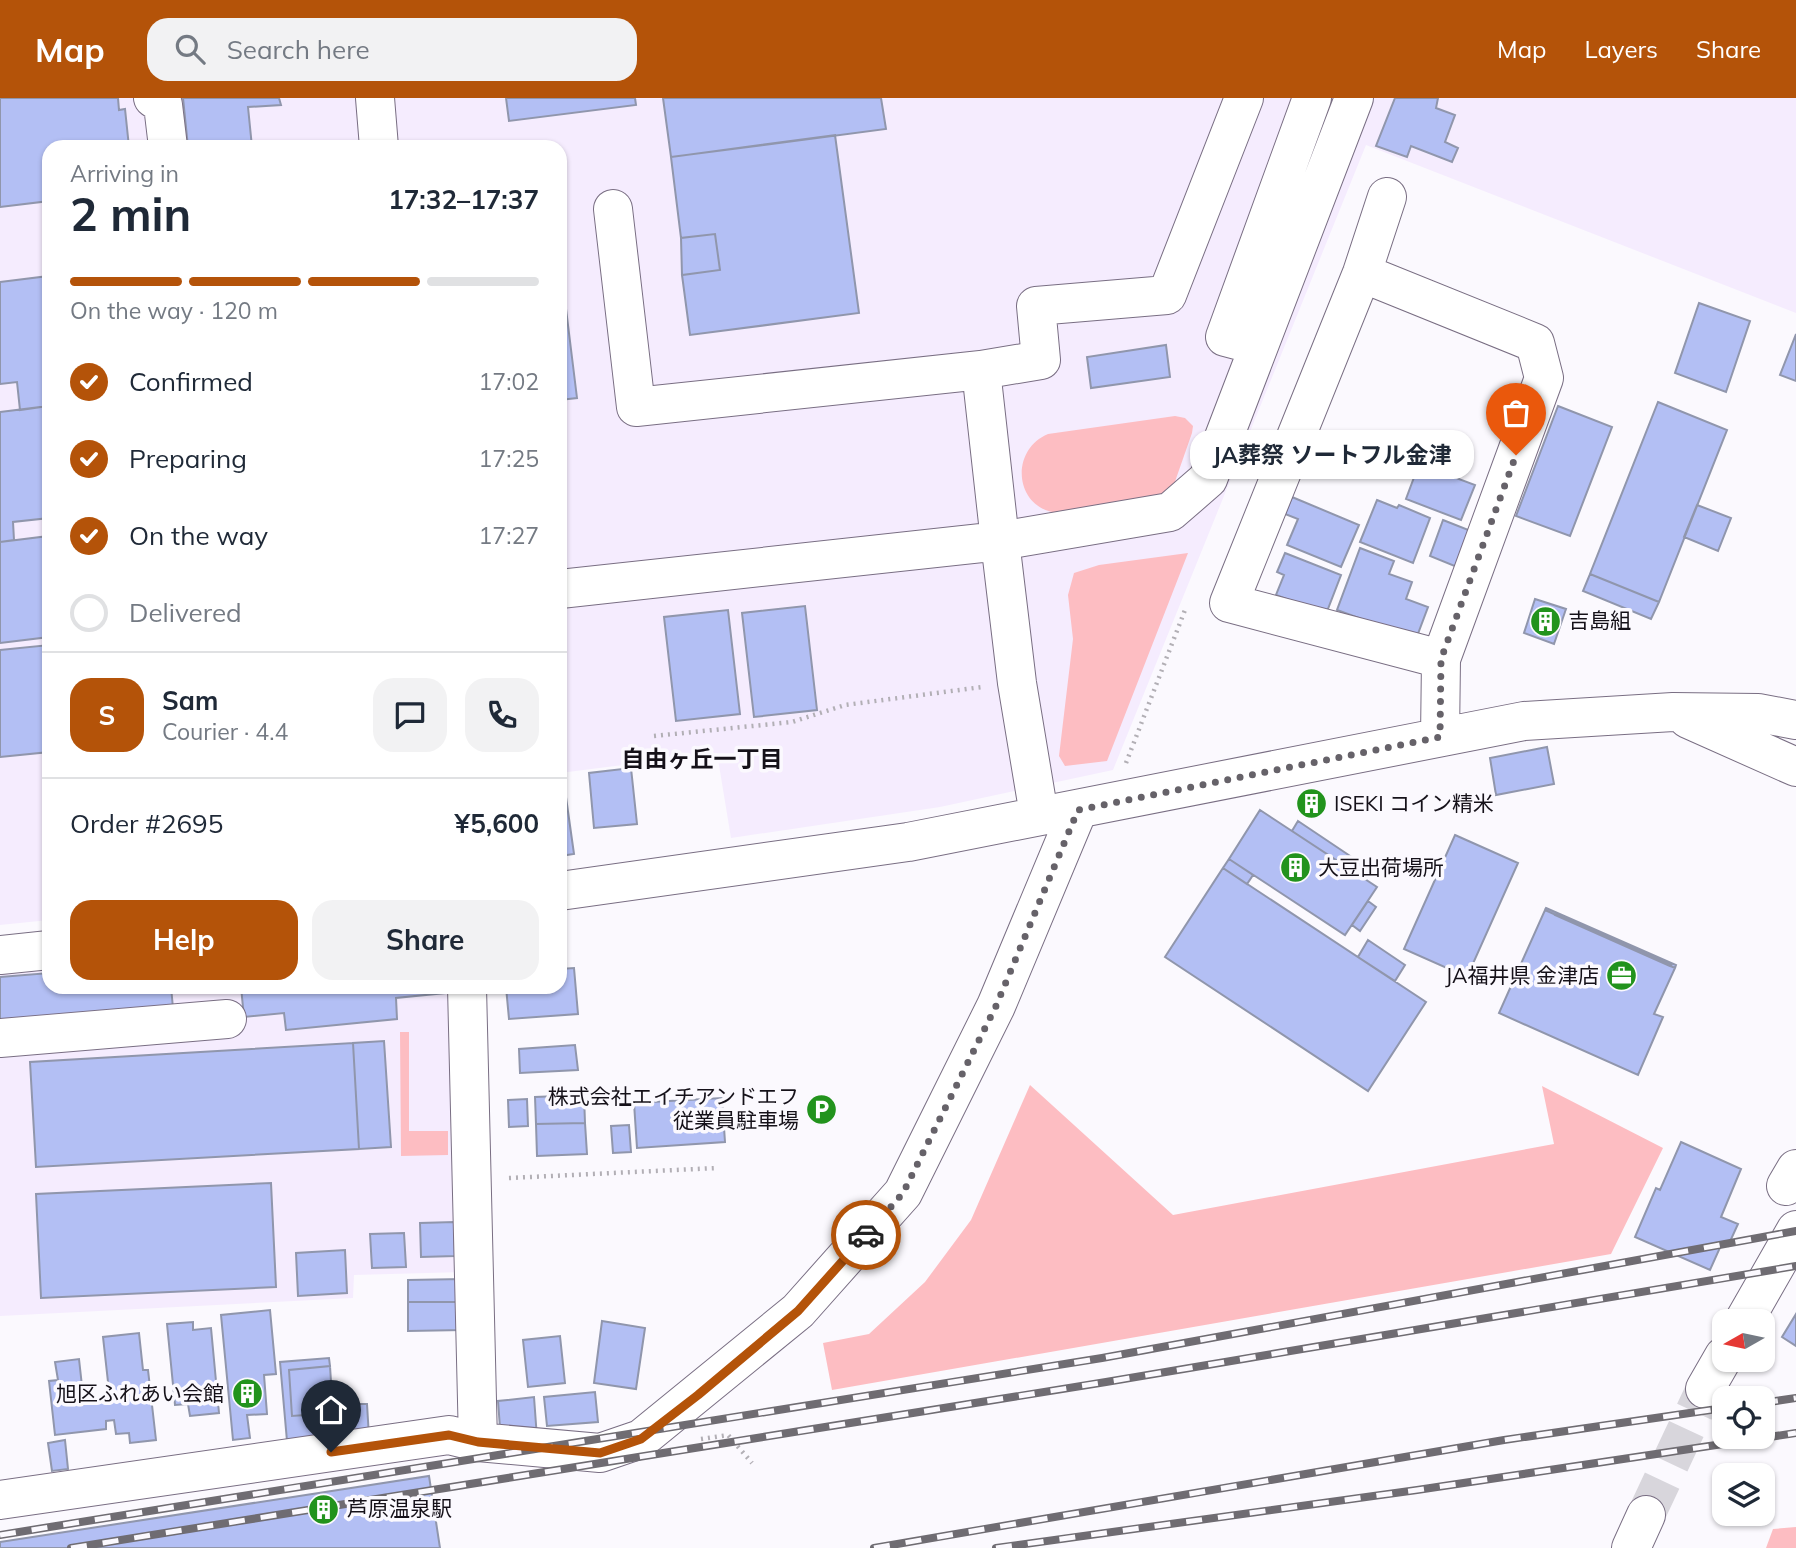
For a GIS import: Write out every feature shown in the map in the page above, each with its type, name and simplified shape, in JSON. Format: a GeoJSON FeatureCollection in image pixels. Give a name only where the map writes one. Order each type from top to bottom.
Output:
{"type":"FeatureCollection","features":[{"type":"Feature","properties":{"kind":"street"},"geometry":{"type":"LineString","coordinates":[[375,98],[378,140]]}},
{"type":"Feature","properties":{"kind":"street"},"geometry":{"type":"LineString","coordinates":[[613,209],[636,407],[981,370],[1041,360],[1037,306],[1167,295],[1244,98]]}},
{"type":"Feature","properties":{"kind":"street"},"geometry":{"type":"LineString","coordinates":[[1259,346],[1225,337],[1312,98]]}},
{"type":"Feature","properties":{"kind":"street"},"geometry":{"type":"LineString","coordinates":[[567,588],[1000,541],[1170,512],[1208,479],[1354,98]]}},
{"type":"Feature","properties":{"kind":"street"},"geometry":{"type":"LineString","coordinates":[[160,100],[167,140]]}},
{"type":"Feature","properties":{"kind":"street"},"geometry":{"type":"LineString","coordinates":[[1387,197],[1362,273],[1229,603],[1441,659]]}},
{"type":"Feature","properties":{"kind":"street"},"geometry":{"type":"LineString","coordinates":[[1362,273],[1535,343],[1544,378],[1441,659],[1440,737]]}},
{"type":"Feature","properties":{"kind":"street"},"geometry":{"type":"LineString","coordinates":[[981,370],[1017,683],[1039,815]]}},
{"type":"Feature","properties":{"kind":"street"},"geometry":{"type":"LineString","coordinates":[[1673,712],[1796,767]]}},
{"type":"Feature","properties":{"kind":"street"},"geometry":{"type":"LineString","coordinates":[[567,890],[908,842],[1524,721],[1673,712],[1758,713],[1796,720]]}},
{"type":"Feature","properties":{"kind":"street"},"geometry":{"type":"LineString","coordinates":[[0,1500],[449,1435],[478,1442],[600,1453],[641,1439],[798,1311],[903,1193],[1094,806]]}},
{"type":"Feature","properties":{"kind":"street"},"geometry":{"type":"LineString","coordinates":[[0,955],[42,951]]}},
{"type":"Feature","properties":{"kind":"street"},"geometry":{"type":"LineString","coordinates":[[467,994],[478,1442]]}},
{"type":"Feature","properties":{"kind":"street"},"geometry":{"type":"LineString","coordinates":[[0,1038],[228,1019]]}},
{"type":"Feature","properties":{"kind":"street"},"geometry":{"type":"LineString","coordinates":[[1751,1309],[1796,1230]]}},
{"type":"Feature","properties":{"kind":"street"},"geometry":{"type":"LineString","coordinates":[[1705,1389],[1715,1372]]}},
{"type":"Feature","properties":{"kind":"path"},"geometry":{"type":"LineString","coordinates":[[1094,806],[1185,610]]}},
{"type":"Feature","properties":{"kind":"path"},"geometry":{"type":"LineString","coordinates":[[654,736],[792,722],[845,705],[1017,683]]}},
{"type":"Feature","properties":{"kind":"path"},"geometry":{"type":"LineString","coordinates":[[473,1180],[717,1168]]}},
{"type":"Feature","properties":{"kind":"shaded area"},"geometry":{"type":"Polygon","coordinates":[[[0,98],[1796,98],[1796,313],[1366,145],[1113,770],[940,807],[731,838],[717,753],[567,772],[567,140],[42,140],[42,921],[0,925],[0,98]]]}},
{"type":"Feature","properties":{"kind":"shaded area"},"geometry":{"type":"Polygon","coordinates":[[[1175,416],[1185,418],[1193,426],[1171,493],[1060,513],[1045,510],[1026,492],[1022,466],[1035,442],[1048,434],[1175,416]]]}},
{"type":"Feature","properties":{"kind":"shaded area"},"geometry":{"type":"Polygon","coordinates":[[[1188,553],[1107,761],[1065,766],[1059,756],[1073,639],[1068,595],[1074,573],[1099,565],[1188,553]]]}},
{"type":"Feature","properties":{"kind":"shaded area"},"geometry":{"type":"Polygon","coordinates":[[[42,964],[42,994],[454,994],[464,1272],[354,1275],[353,1298],[0,1316],[0,967],[42,964]]]}},
{"type":"Feature","properties":{"kind":"shaded area"},"geometry":{"type":"Polygon","coordinates":[[[400,1032],[409,1032],[409,1131],[448,1131],[448,1155],[401,1156],[400,1032]]]}},
{"type":"Feature","properties":{"kind":"shaded area"},"geometry":{"type":"Polygon","coordinates":[[[1030,1085],[1173,1215],[1554,1144],[1542,1086],[1663,1148],[1611,1254],[832,1390],[823,1343],[869,1334],[925,1282],[971,1220],[1030,1085]]]}},
{"type":"Feature","properties":{"kind":"shaded area"},"geometry":{"type":"Polygon","coordinates":[[[1796,1527],[1796,1548],[1766,1548],[1773,1529],[1796,1527]]]}},
{"type":"Feature","properties":{"kind":"building"},"geometry":{"type":"Polygon","coordinates":[[[0,98],[118,98],[119,110],[125,109],[128,140],[42,140],[42,202],[0,207],[0,98]]]}},
{"type":"Feature","properties":{"kind":"building"},"geometry":{"type":"Polygon","coordinates":[[[183,98],[279,98],[281,105],[248,107],[251,140],[187,140],[183,98]]]}},
{"type":"Feature","properties":{"kind":"building"},"geometry":{"type":"Polygon","coordinates":[[[506,98],[635,98],[636,105],[509,121],[506,98]]]}},
{"type":"Feature","properties":{"kind":"building"},"geometry":{"type":"Polygon","coordinates":[[[663,98],[881,98],[886,129],[671,157],[663,98]]]}},
{"type":"Feature","properties":{"kind":"building"},"geometry":{"type":"Polygon","coordinates":[[[1395,98],[1438,98],[1436,108],[1455,115],[1445,142],[1458,148],[1452,162],[1411,146],[1407,157],[1376,146],[1395,98]]]}},
{"type":"Feature","properties":{"kind":"building"},"geometry":{"type":"Polygon","coordinates":[[[835,135],[859,313],[690,335],[682,275],[720,270],[715,234],[681,238],[671,157],[835,135]]]}},
{"type":"Feature","properties":{"kind":"building"},"geometry":{"type":"Polygon","coordinates":[[[715,234],[720,270],[682,275],[681,238],[715,234]]]}},
{"type":"Feature","properties":{"kind":"building"},"geometry":{"type":"Polygon","coordinates":[[[42,277],[42,407],[20,410],[17,382],[0,384],[0,282],[42,277]]]}},
{"type":"Feature","properties":{"kind":"building"},"geometry":{"type":"Polygon","coordinates":[[[1699,303],[1750,321],[1726,392],[1675,373],[1699,303]]]}},
{"type":"Feature","properties":{"kind":"building"},"geometry":{"type":"Polygon","coordinates":[[[567,317],[577,398],[567,399],[567,317]]]}},
{"type":"Feature","properties":{"kind":"building"},"geometry":{"type":"Polygon","coordinates":[[[1796,334],[1796,381],[1780,375],[1796,334]]]}},
{"type":"Feature","properties":{"kind":"building"},"geometry":{"type":"Polygon","coordinates":[[[1166,345],[1170,377],[1091,388],[1087,357],[1166,345]]]}},
{"type":"Feature","properties":{"kind":"building"},"geometry":{"type":"Polygon","coordinates":[[[1658,402],[1727,430],[1659,602],[1590,574],[1658,402]]]}},
{"type":"Feature","properties":{"kind":"building"},"geometry":{"type":"Polygon","coordinates":[[[1558,406],[1612,427],[1570,536],[1516,516],[1558,406]]]}},
{"type":"Feature","properties":{"kind":"building"},"geometry":{"type":"Polygon","coordinates":[[[42,407],[42,519],[13,522],[14,540],[0,542],[0,412],[42,407]]]}},
{"type":"Feature","properties":{"kind":"building"},"geometry":{"type":"Polygon","coordinates":[[[1419,464],[1475,485],[1461,520],[1406,499],[1419,464]]]}},
{"type":"Feature","properties":{"kind":"building"},"geometry":{"type":"Polygon","coordinates":[[[1292,497],[1359,525],[1341,567],[1287,545],[1298,519],[1285,514],[1292,497]]]}},
{"type":"Feature","properties":{"kind":"building"},"geometry":{"type":"Polygon","coordinates":[[[1377,500],[1397,508],[1399,505],[1430,518],[1413,563],[1360,542],[1377,500]]]}},
{"type":"Feature","properties":{"kind":"building"},"geometry":{"type":"Polygon","coordinates":[[[1697,505],[1731,518],[1718,551],[1684,537],[1697,505]]]}},
{"type":"Feature","properties":{"kind":"building"},"geometry":{"type":"Polygon","coordinates":[[[1443,520],[1471,531],[1457,567],[1430,556],[1443,520]]]}},
{"type":"Feature","properties":{"kind":"building"},"geometry":{"type":"Polygon","coordinates":[[[42,537],[42,638],[0,643],[0,542],[42,537]]]}},
{"type":"Feature","properties":{"kind":"building"},"geometry":{"type":"Polygon","coordinates":[[[1360,548],[1394,561],[1389,574],[1412,582],[1406,599],[1428,607],[1416,639],[1337,610],[1360,548]]]}},
{"type":"Feature","properties":{"kind":"building"},"geometry":{"type":"Polygon","coordinates":[[[1285,553],[1341,575],[1326,614],[1276,595],[1284,575],[1277,572],[1285,553]]]}},
{"type":"Feature","properties":{"kind":"building"},"geometry":{"type":"Polygon","coordinates":[[[1590,574],[1659,602],[1651,619],[1583,591],[1590,574]]]}},
{"type":"Feature","properties":{"kind":"building","name":"吉島組"},"geometry":{"type":"Polygon","coordinates":[[[1535,599],[1566,609],[1554,644],[1524,633],[1535,599]]]}},
{"type":"Feature","properties":{"kind":"building"},"geometry":{"type":"Polygon","coordinates":[[[805,606],[817,710],[754,717],[742,613],[805,606]]]}},
{"type":"Feature","properties":{"kind":"building"},"geometry":{"type":"Polygon","coordinates":[[[728,610],[740,714],[676,721],[664,617],[728,610]]]}},
{"type":"Feature","properties":{"kind":"building"},"geometry":{"type":"Polygon","coordinates":[[[42,646],[42,753],[0,757],[0,650],[42,646]]]}},
{"type":"Feature","properties":{"kind":"building"},"geometry":{"type":"Polygon","coordinates":[[[1547,747],[1554,784],[1496,795],[1490,758],[1547,747]]]}},
{"type":"Feature","properties":{"kind":"building"},"geometry":{"type":"Polygon","coordinates":[[[631,768],[637,824],[594,828],[589,773],[631,768]]]}},
{"type":"Feature","properties":{"kind":"building","name":"ISEKI コイン精米"},"geometry":{"type":"Polygon","coordinates":[[[1319,797],[1321,809],[1303,811],[1302,799],[1319,797]]]}},
{"type":"Feature","properties":{"kind":"building"},"geometry":{"type":"Polygon","coordinates":[[[567,804],[574,854],[567,855],[567,804]]]}},
{"type":"Feature","properties":{"kind":"building","name":"大豆出荷場所"},"geometry":{"type":"Polygon","coordinates":[[[1260,810],[1377,887],[1345,935],[1229,859],[1260,810]]]}},
{"type":"Feature","properties":{"kind":"building"},"geometry":{"type":"Polygon","coordinates":[[[1298,821],[1368,868],[1362,877],[1292,831],[1298,821]]]}},
{"type":"Feature","properties":{"kind":"building"},"geometry":{"type":"Polygon","coordinates":[[[1455,835],[1518,863],[1467,977],[1404,949],[1455,835]]]}},
{"type":"Feature","properties":{"kind":"building"},"geometry":{"type":"Polygon","coordinates":[[[1229,859],[1253,875],[1247,884],[1223,868],[1229,859]]]}},
{"type":"Feature","properties":{"kind":"building"},"geometry":{"type":"Polygon","coordinates":[[[1223,868],[1426,1002],[1368,1091],[1165,957],[1223,868]]]}},
{"type":"Feature","properties":{"kind":"building"},"geometry":{"type":"Polygon","coordinates":[[[1368,901],[1376,907],[1360,931],[1352,925],[1368,901]]]}},
{"type":"Feature","properties":{"kind":"building"},"geometry":{"type":"Polygon","coordinates":[[[1546,908],[1676,965],[1675,968],[1545,910],[1546,908]]]}},
{"type":"Feature","properties":{"kind":"building"},"geometry":{"type":"Polygon","coordinates":[[[1545,910],[1675,968],[1654,1014],[1663,1017],[1638,1075],[1499,1013],[1545,910]]]}},
{"type":"Feature","properties":{"kind":"building"},"geometry":{"type":"Polygon","coordinates":[[[1556,913],[1671,965],[1555,915],[1556,913]]]}},
{"type":"Feature","properties":{"kind":"building"},"geometry":{"type":"Polygon","coordinates":[[[1368,940],[1405,965],[1395,981],[1358,957],[1368,940]]]}},
{"type":"Feature","properties":{"kind":"building"},"geometry":{"type":"Polygon","coordinates":[[[567,968],[574,968],[578,1014],[509,1019],[507,994],[567,994],[567,968]]]}},
{"type":"Feature","properties":{"kind":"building"},"geometry":{"type":"Polygon","coordinates":[[[42,974],[42,994],[172,994],[173,1008],[0,1025],[0,977],[42,974]]]}},
{"type":"Feature","properties":{"kind":"building"},"geometry":{"type":"Polygon","coordinates":[[[242,994],[435,994],[396,998],[397,1019],[286,1030],[284,1013],[244,1017],[242,994]]]}},
{"type":"Feature","properties":{"kind":"building"},"geometry":{"type":"Polygon","coordinates":[[[384,1041],[391,1147],[359,1149],[353,1043],[384,1041]]]}},
{"type":"Feature","properties":{"kind":"building"},"geometry":{"type":"Polygon","coordinates":[[[353,1043],[359,1149],[36,1167],[30,1062],[353,1043]]]}},
{"type":"Feature","properties":{"kind":"building"},"geometry":{"type":"Polygon","coordinates":[[[575,1045],[578,1070],[520,1073],[519,1049],[575,1045]]]}},
{"type":"Feature","properties":{"kind":"building"},"geometry":{"type":"Polygon","coordinates":[[[584,1095],[585,1123],[536,1124],[535,1097],[584,1095]]]}},
{"type":"Feature","properties":{"kind":"building"},"geometry":{"type":"Polygon","coordinates":[[[722,1098],[725,1142],[637,1148],[634,1103],[722,1098]]]}},
{"type":"Feature","properties":{"kind":"building"},"geometry":{"type":"Polygon","coordinates":[[[527,1099],[528,1126],[509,1127],[508,1100],[527,1099]]]}},
{"type":"Feature","properties":{"kind":"building"},"geometry":{"type":"Polygon","coordinates":[[[585,1123],[587,1154],[537,1156],[536,1124],[585,1123]]]}},
{"type":"Feature","properties":{"kind":"building"},"geometry":{"type":"Polygon","coordinates":[[[629,1125],[631,1152],[613,1153],[611,1126],[629,1125]]]}},
{"type":"Feature","properties":{"kind":"building"},"geometry":{"type":"Polygon","coordinates":[[[1681,1142],[1741,1169],[1721,1217],[1738,1224],[1728,1246],[1722,1243],[1710,1270],[1635,1237],[1656,1188],[1660,1190],[1681,1142]]]}},
{"type":"Feature","properties":{"kind":"building"},"geometry":{"type":"Polygon","coordinates":[[[271,1183],[276,1287],[41,1298],[36,1194],[271,1183]]]}},
{"type":"Feature","properties":{"kind":"building"},"geometry":{"type":"Polygon","coordinates":[[[454,1222],[455,1256],[421,1257],[420,1223],[454,1222]]]}},
{"type":"Feature","properties":{"kind":"building"},"geometry":{"type":"Polygon","coordinates":[[[404,1233],[406,1267],[372,1268],[370,1234],[404,1233]]]}},
{"type":"Feature","properties":{"kind":"building"},"geometry":{"type":"Polygon","coordinates":[[[345,1250],[347,1293],[298,1296],[296,1253],[345,1250]]]}},
{"type":"Feature","properties":{"kind":"building"},"geometry":{"type":"Polygon","coordinates":[[[463,1279],[463,1302],[408,1302],[408,1280],[463,1279]]]}},
{"type":"Feature","properties":{"kind":"building"},"geometry":{"type":"Polygon","coordinates":[[[408,1302],[463,1302],[463,1330],[408,1331],[408,1302]]]}},
{"type":"Feature","properties":{"kind":"building","name":"旭区ふれあい会館"},"geometry":{"type":"Polygon","coordinates":[[[270,1310],[276,1374],[264,1375],[267,1414],[247,1415],[250,1438],[233,1440],[221,1315],[270,1310]]]}},
{"type":"Feature","properties":{"kind":"building"},"geometry":{"type":"Polygon","coordinates":[[[1796,1314],[1796,1346],[1782,1337],[1796,1314]]]}},
{"type":"Feature","properties":{"kind":"building"},"geometry":{"type":"Polygon","coordinates":[[[602,1321],[645,1328],[636,1389],[594,1383],[602,1321]]]}},
{"type":"Feature","properties":{"kind":"building"},"geometry":{"type":"Polygon","coordinates":[[[193,1322],[193,1330],[211,1328],[219,1413],[190,1416],[188,1404],[175,1405],[167,1324],[193,1322]]]}},
{"type":"Feature","properties":{"kind":"building"},"geometry":{"type":"Polygon","coordinates":[[[139,1333],[143,1370],[148,1370],[156,1440],[130,1443],[129,1433],[116,1434],[114,1420],[106,1421],[106,1429],[55,1435],[49,1381],[58,1380],[55,1362],[79,1359],[84,1404],[110,1400],[103,1337],[139,1333]]]}},
{"type":"Feature","properties":{"kind":"building"},"geometry":{"type":"Polygon","coordinates":[[[560,1336],[565,1383],[528,1387],[523,1340],[560,1336]]]}},
{"type":"Feature","properties":{"kind":"building"},"geometry":{"type":"Polygon","coordinates":[[[329,1358],[330,1366],[289,1370],[292,1416],[333,1413],[336,1438],[287,1441],[280,1362],[329,1358]]]}},
{"type":"Feature","properties":{"kind":"building"},"geometry":{"type":"Polygon","coordinates":[[[330,1366],[333,1413],[292,1416],[289,1370],[330,1366]]]}},
{"type":"Feature","properties":{"kind":"building"},"geometry":{"type":"Polygon","coordinates":[[[595,1392],[598,1422],[547,1426],[544,1397],[595,1392]]]}},
{"type":"Feature","properties":{"kind":"building"},"geometry":{"type":"Polygon","coordinates":[[[534,1397],[537,1438],[501,1441],[498,1401],[534,1397]]]}},
{"type":"Feature","properties":{"kind":"building"},"geometry":{"type":"Polygon","coordinates":[[[345,1404],[367,1404],[369,1437],[347,1438],[345,1404]]]}},
{"type":"Feature","properties":{"kind":"building"},"geometry":{"type":"Polygon","coordinates":[[[65,1440],[68,1469],[52,1471],[48,1443],[65,1440]]]}},
{"type":"Feature","properties":{"kind":"building","name":"芦原温泉駅"},"geometry":{"type":"Polygon","coordinates":[[[429,1476],[440,1548],[0,1548],[0,1542],[429,1476]]]}},
{"type":"Feature","properties":{"kind":"tunnel"},"geometry":{"type":"LineString","coordinates":[[1646,1515],[1705,1389]]}},
{"type":"Feature","properties":{"kind":"railway"},"geometry":{"type":"LineString","coordinates":[[0,1535],[1102,1358],[1796,1231]]}},
{"type":"Feature","properties":{"kind":"railway"},"geometry":{"type":"LineString","coordinates":[[71,1548],[1106,1382],[1796,1266]]}},
{"type":"Feature","properties":{"kind":"railway"},"geometry":{"type":"LineString","coordinates":[[1775,1401],[1796,1398]]}},
{"type":"Feature","properties":{"kind":"railway"},"geometry":{"type":"LineString","coordinates":[[874,1548],[1504,1440],[1712,1410]]}},
{"type":"Feature","properties":{"kind":"railway"},"geometry":{"type":"LineString","coordinates":[[996,1548],[1417,1490],[1796,1433]]}},
{"type":"Feature","properties":{"kind":"way so far"},"geometry":{"type":"LineString","coordinates":[[866,1235],[903,1193],[996,1006],[1078,810],[1440,737],[1441,659],[1516,455]]}},
{"type":"Feature","properties":{"kind":"place","name":"JA葬祭 ソートフル金津"},"geometry":{"type":"Point","coordinates":[1516,455]}},
{"type":"Feature","properties":{"kind":"place","name":"吉島組"},"geometry":{"type":"Point","coordinates":[1545,621]}},
{"type":"Feature","properties":{"kind":"place","name":"ISEKI コイン精米"},"geometry":{"type":"Point","coordinates":[1311,804]}},
{"type":"Feature","properties":{"kind":"place","name":"大豆出荷場所"},"geometry":{"type":"Point","coordinates":[1295,868]}},
{"type":"Feature","properties":{"kind":"place","name":"JA福井県 金津店"},"geometry":{"type":"Point","coordinates":[1622,976]}},
{"type":"Feature","properties":{"kind":"place","name":"株式会社エイチアンドエフ 従業員駐車場"},"geometry":{"type":"Point","coordinates":[822,1109]}},
{"type":"Feature","properties":{"kind":"place","name":"旭区ふれあい会館"},"geometry":{"type":"Point","coordinates":[247,1394]}},
{"type":"Feature","properties":{"kind":"place","name":"芦原温泉駅"},"geometry":{"type":"Point","coordinates":[324,1509]}},
{"type":"Feature","properties":{"kind":"district","name":"自由ヶ丘一丁目"},"geometry":{"type":"Point","coordinates":[702,759]}},
{"type":"Feature","properties":{"kind":"route"},"geometry":{"type":"LineString","coordinates":[[331,1452],[449,1435],[478,1442],[600,1453],[641,1439],[798,1311],[866,1235]]}}]}
